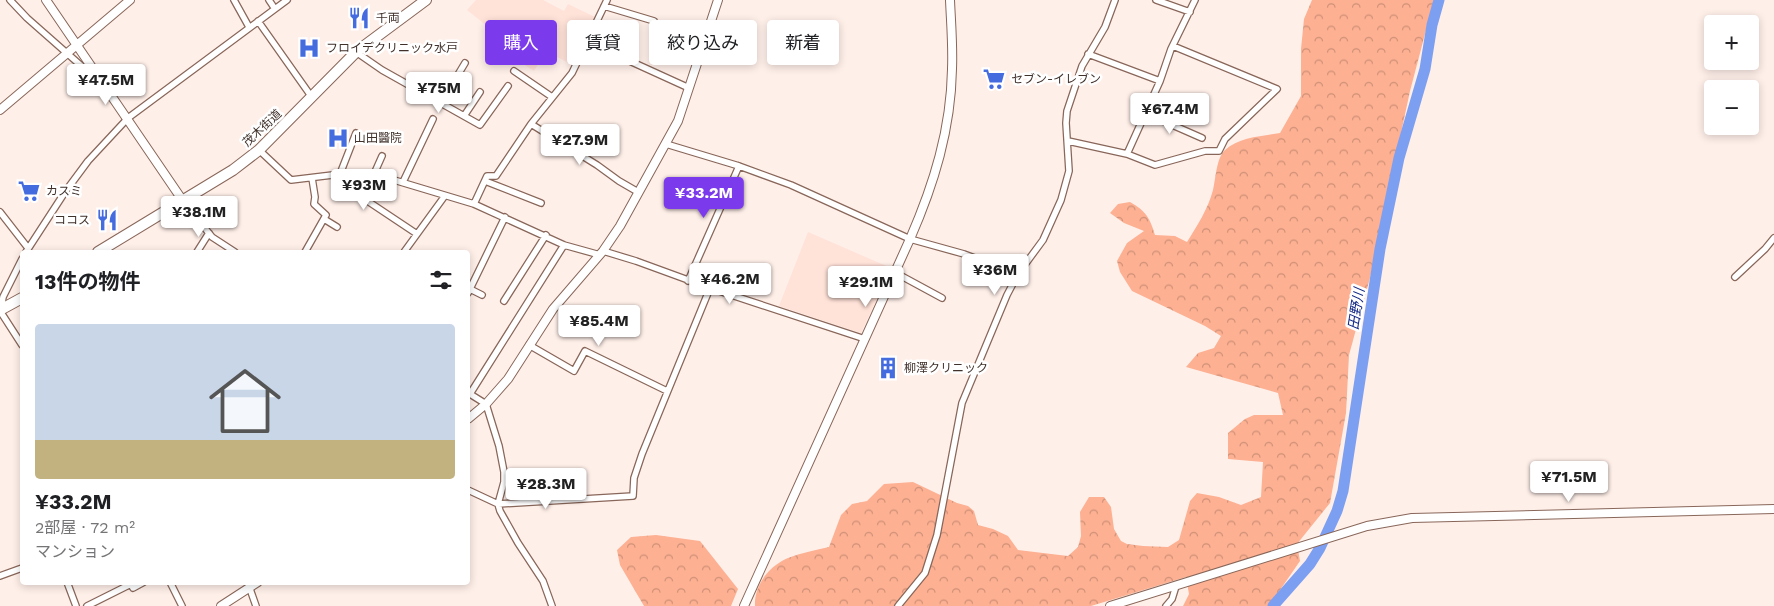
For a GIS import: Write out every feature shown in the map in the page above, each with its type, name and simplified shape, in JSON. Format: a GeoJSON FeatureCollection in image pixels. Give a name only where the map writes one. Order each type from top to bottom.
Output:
{"type":"FeatureCollection","features":[{"type":"Feature","properties":{"kind":"highway","name":"茂木街道"},"geometry":{"type":"LineString","coordinates":[[101,250],[233,170],[259,150],[356,52],[426,0]]}},
{"type":"Feature","properties":{"kind":"highway"},"geometry":{"type":"LineString","coordinates":[[0,308],[20,299]]}},
{"type":"Feature","properties":{"kind":"street"},"geometry":{"type":"LineString","coordinates":[[10,0],[86,70],[94,69]]}},
{"type":"Feature","properties":{"kind":"street"},"geometry":{"type":"LineString","coordinates":[[46,0],[183,200],[208,233],[232,250]]}},
{"type":"Feature","properties":{"kind":"street"},"geometry":{"type":"LineString","coordinates":[[0,110],[78,46],[130,0]]}},
{"type":"Feature","properties":{"kind":"street"},"geometry":{"type":"LineString","coordinates":[[234,0],[250,27]]}},
{"type":"Feature","properties":{"kind":"street"},"geometry":{"type":"LineString","coordinates":[[270,0],[275,9]]}},
{"type":"Feature","properties":{"kind":"street"},"geometry":{"type":"LineString","coordinates":[[0,212],[27,250],[88,161],[128,118],[258,20],[288,0]]}},
{"type":"Feature","properties":{"kind":"street"},"geometry":{"type":"LineString","coordinates":[[470,417],[486,404],[508,379],[553,309],[601,253],[638,192],[678,121],[718,0]]}},
{"type":"Feature","properties":{"kind":"street"},"geometry":{"type":"LineString","coordinates":[[744,606],[910,239],[932,186],[946,131],[952,70],[950,0]]}},
{"type":"Feature","properties":{"kind":"street"},"geometry":{"type":"LineString","coordinates":[[898,606],[925,573],[932,556],[962,402],[1007,295],[1018,274],[1044,240],[1061,200],[1070,171],[1066,123],[1068,111],[1082,66],[1105,27],[1115,0]]}},
{"type":"Feature","properties":{"kind":"street"},"geometry":{"type":"LineString","coordinates":[[1156,0],[1190,12]]}},
{"type":"Feature","properties":{"kind":"street"},"geometry":{"type":"LineString","coordinates":[[1127,154],[1173,46],[1195,0]]}},
{"type":"Feature","properties":{"kind":"street"},"geometry":{"type":"LineString","coordinates":[[598,20],[605,3],[651,20]]}},
{"type":"Feature","properties":{"kind":"street"},"geometry":{"type":"LineString","coordinates":[[258,20],[311,96]]}},
{"type":"Feature","properties":{"kind":"street"},"geometry":{"type":"LineString","coordinates":[[1068,141],[1127,154],[1155,165],[1206,151],[1219,151],[1225,139],[1277,88],[1173,46]]}},
{"type":"Feature","properties":{"kind":"street"},"geometry":{"type":"LineString","coordinates":[[356,52],[382,70],[480,125],[508,86]]}},
{"type":"Feature","properties":{"kind":"street"},"geometry":{"type":"LineString","coordinates":[[1088,54],[1160,80]]}},
{"type":"Feature","properties":{"kind":"street"},"geometry":{"type":"LineString","coordinates":[[441,103],[466,63]]}},
{"type":"Feature","properties":{"kind":"street"},"geometry":{"type":"LineString","coordinates":[[474,204],[487,176],[496,176],[531,124],[572,73],[576,65]]}},
{"type":"Feature","properties":{"kind":"street"},"geometry":{"type":"LineString","coordinates":[[638,65],[689,88]]}},
{"type":"Feature","properties":{"kind":"street"},"geometry":{"type":"LineString","coordinates":[[514,71],[552,97]]}},
{"type":"Feature","properties":{"kind":"street"},"geometry":{"type":"LineString","coordinates":[[464,116],[480,92]]}},
{"type":"Feature","properties":{"kind":"street"},"geometry":{"type":"LineString","coordinates":[[1145,114],[1202,138]]}},
{"type":"Feature","properties":{"kind":"street"},"geometry":{"type":"LineString","coordinates":[[403,182],[433,118]]}},
{"type":"Feature","properties":{"kind":"street"},"geometry":{"type":"LineString","coordinates":[[531,124],[638,192]]}},
{"type":"Feature","properties":{"kind":"street"},"geometry":{"type":"LineString","coordinates":[[340,174],[356,132]]}},
{"type":"Feature","properties":{"kind":"street"},"geometry":{"type":"LineString","coordinates":[[666,144],[739,166],[791,185],[910,239],[964,254],[1018,274]]}},
{"type":"Feature","properties":{"kind":"street"},"geometry":{"type":"LineString","coordinates":[[259,150],[291,180],[340,174],[374,174],[403,182],[474,204],[546,235],[564,245],[636,261],[688,281],[865,339]]}},
{"type":"Feature","properties":{"kind":"street"},"geometry":{"type":"LineString","coordinates":[[374,174],[382,156]]}},
{"type":"Feature","properties":{"kind":"street"},"geometry":{"type":"LineString","coordinates":[[688,281],[739,166]]}},
{"type":"Feature","properties":{"kind":"street"},"geometry":{"type":"LineString","coordinates":[[383,177],[371,186],[363,198],[417,234]]}},
{"type":"Feature","properties":{"kind":"street"},"geometry":{"type":"LineString","coordinates":[[306,250],[326,215],[314,204],[316,197],[312,178]]}},
{"type":"Feature","properties":{"kind":"street"},"geometry":{"type":"LineString","coordinates":[[485,181],[541,202]]}},
{"type":"Feature","properties":{"kind":"street"},"geometry":{"type":"LineString","coordinates":[[405,250],[444,196]]}},
{"type":"Feature","properties":{"kind":"street"},"geometry":{"type":"LineString","coordinates":[[470,289],[505,217]]}},
{"type":"Feature","properties":{"kind":"street"},"geometry":{"type":"LineString","coordinates":[[324,219],[337,227]]}},
{"type":"Feature","properties":{"kind":"street"},"geometry":{"type":"LineString","coordinates":[[198,250],[208,233]]}},
{"type":"Feature","properties":{"kind":"street"},"geometry":{"type":"LineString","coordinates":[[504,301],[546,235]]}},
{"type":"Feature","properties":{"kind":"street"},"geometry":{"type":"LineString","coordinates":[[1734,277],[1765,249],[1774,238]]}},
{"type":"Feature","properties":{"kind":"street"},"geometry":{"type":"LineString","coordinates":[[470,391],[564,245]]}},
{"type":"Feature","properties":{"kind":"street"},"geometry":{"type":"LineString","coordinates":[[20,263],[3,296],[0,308],[20,342]]}},
{"type":"Feature","properties":{"kind":"street"},"geometry":{"type":"LineString","coordinates":[[894,272],[942,298]]}},
{"type":"Feature","properties":{"kind":"street"},"geometry":{"type":"LineString","coordinates":[[470,491],[498,504],[633,496],[634,478],[667,390],[710,288]]}},
{"type":"Feature","properties":{"kind":"street"},"geometry":{"type":"LineString","coordinates":[[470,291],[482,295]]}},
{"type":"Feature","properties":{"kind":"street"},"geometry":{"type":"LineString","coordinates":[[529,345],[574,371],[585,351],[667,390]]}},
{"type":"Feature","properties":{"kind":"street"},"geometry":{"type":"LineString","coordinates":[[470,394],[486,404],[499,446],[504,482],[498,504],[518,543],[543,580],[552,606]]}},
{"type":"Feature","properties":{"kind":"street"},"geometry":{"type":"LineString","coordinates":[[1110,606],[1368,526],[1412,518],[1774,509]]}},
{"type":"Feature","properties":{"kind":"street"},"geometry":{"type":"LineString","coordinates":[[0,576],[20,569]]}},
{"type":"Feature","properties":{"kind":"street"},"geometry":{"type":"LineString","coordinates":[[68,585],[76,606]]}},
{"type":"Feature","properties":{"kind":"street"},"geometry":{"type":"LineString","coordinates":[[87,606],[127,585]]}},
{"type":"Feature","properties":{"kind":"street"},"geometry":{"type":"LineString","coordinates":[[172,585],[182,606]]}},
{"type":"Feature","properties":{"kind":"street"},"geometry":{"type":"LineString","coordinates":[[221,606],[254,585]]}},
{"type":"Feature","properties":{"kind":"street"},"geometry":{"type":"LineString","coordinates":[[1166,606],[1172,599],[1176,586]]}},
{"type":"Feature","properties":{"kind":"street"},"geometry":{"type":"LineString","coordinates":[[250,588],[256,606]]}},
{"type":"Feature","properties":{"kind":"shaded area"},"geometry":{"type":"Polygon","coordinates":[[[476,0],[543,0],[564,11],[568,4],[595,17],[594,20],[567,20],[567,62],[557,57],[557,20],[485,20],[485,24],[467,10],[476,0]]]}},
{"type":"Feature","properties":{"kind":"shaded area"},"geometry":{"type":"Polygon","coordinates":[[[525,65],[538,65],[534,71],[525,65]]]}},
{"type":"Feature","properties":{"kind":"shaded area"},"geometry":{"type":"Polygon","coordinates":[[[808,232],[891,268],[861,333],[779,306],[808,232]]]}},
{"type":"Feature","properties":{"kind":"green space"},"geometry":{"type":"Polygon","coordinates":[[[1312,0],[1434,0],[1410,91],[1370,278],[1349,355],[1346,413],[1330,503],[1297,544],[1300,561],[1269,606],[1183,606],[1189,594],[1186,577],[1091,606],[755,606],[757,591],[769,571],[788,558],[829,547],[841,515],[852,504],[867,501],[884,484],[913,482],[957,503],[968,506],[974,511],[978,525],[1008,536],[1018,550],[1068,556],[1078,547],[1081,536],[1080,512],[1089,497],[1104,497],[1111,507],[1114,529],[1121,541],[1127,544],[1168,547],[1179,540],[1190,501],[1197,493],[1219,497],[1241,505],[1261,497],[1263,462],[1228,459],[1228,433],[1245,419],[1254,415],[1283,415],[1278,393],[1186,367],[1198,353],[1214,348],[1221,336],[1205,326],[1132,291],[1120,272],[1117,261],[1127,243],[1144,231],[1124,223],[1110,213],[1118,204],[1130,202],[1147,216],[1155,235],[1175,236],[1187,242],[1208,204],[1213,190],[1218,163],[1225,150],[1237,142],[1280,133],[1301,96],[1301,49],[1304,19],[1312,0]]]}},
{"type":"Feature","properties":{"kind":"green space"},"geometry":{"type":"Polygon","coordinates":[[[656,535],[700,541],[738,589],[731,606],[644,606],[620,565],[617,550],[631,537],[656,535]]]}},
{"type":"Feature","properties":{"kind":"waterway","name":"田野川"},"geometry":{"type":"LineString","coordinates":[[1273,606],[1310,564],[1320,548],[1337,511],[1343,491],[1380,249],[1399,158],[1425,69],[1432,25],[1439,0]]}},
{"type":"Feature","properties":{"kind":"place","name":"千両"},"geometry":{"type":"Point","coordinates":[359,18]}},
{"type":"Feature","properties":{"kind":"place","name":"フロイデクリニック水戸"},"geometry":{"type":"Point","coordinates":[309,48]}},
{"type":"Feature","properties":{"kind":"place","name":"セブン-イレブン"},"geometry":{"type":"Point","coordinates":[994,79]}},
{"type":"Feature","properties":{"kind":"place","name":"山田醫院"},"geometry":{"type":"Point","coordinates":[338,138]}},
{"type":"Feature","properties":{"kind":"place","name":"カスミ"},"geometry":{"type":"Point","coordinates":[29,191]}},
{"type":"Feature","properties":{"kind":"place","name":"ココス"},"geometry":{"type":"Point","coordinates":[107,220]}},
{"type":"Feature","properties":{"kind":"place","name":"柳澤クリニック"},"geometry":{"type":"Point","coordinates":[888,368]}}]}
